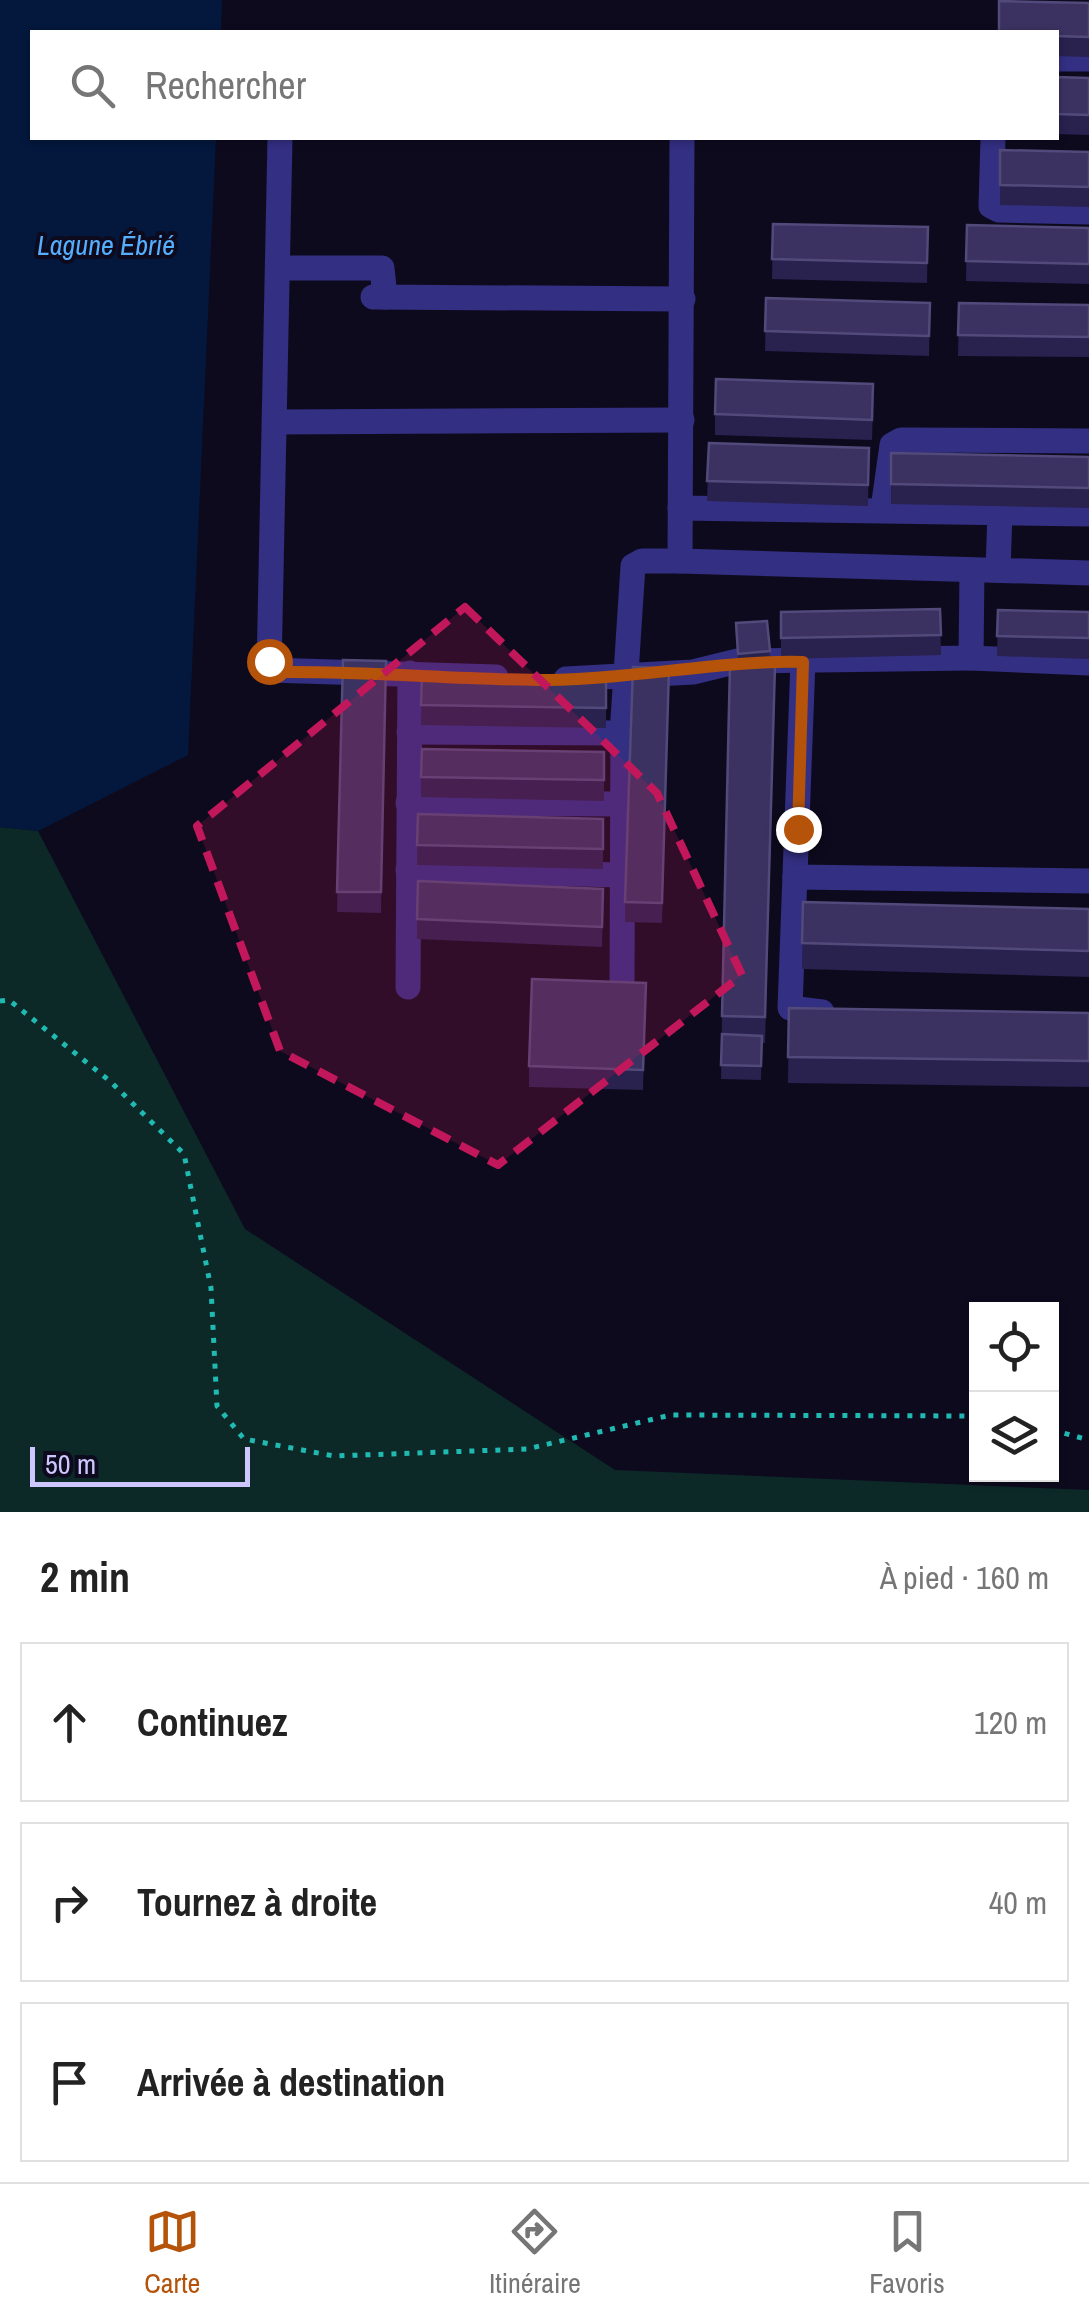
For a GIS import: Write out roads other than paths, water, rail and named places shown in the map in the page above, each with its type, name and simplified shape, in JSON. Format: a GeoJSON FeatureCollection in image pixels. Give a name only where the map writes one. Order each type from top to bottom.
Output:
{"type":"FeatureCollection","features":[{"type":"Feature","properties":{"kind":"lane"},"geometry":{"type":"LineString","coordinates":[[1059,59],[1089,59]]}},
{"type":"Feature","properties":{"kind":"lane"},"geometry":{"type":"LineString","coordinates":[[280,140],[270,670],[539,679],[713,669],[738,660],[970,658],[1089,663]]}},
{"type":"Feature","properties":{"kind":"lane"},"geometry":{"type":"LineString","coordinates":[[680,561],[682,140]]}},
{"type":"Feature","properties":{"kind":"lane"},"geometry":{"type":"LineString","coordinates":[[999,152],[991,206],[1000,210],[1089,212]]}},
{"type":"Feature","properties":{"kind":"lane"},"geometry":{"type":"LineString","coordinates":[[278,268],[382,268],[379,297],[683,299]]}},
{"type":"Feature","properties":{"kind":"lane"},"geometry":{"type":"LineString","coordinates":[[277,422],[682,420]]}},
{"type":"Feature","properties":{"kind":"lane"},"geometry":{"type":"LineString","coordinates":[[882,509],[892,445],[901,440],[1089,441]]}},
{"type":"Feature","properties":{"kind":"lane"},"geometry":{"type":"LineString","coordinates":[[680,508],[1089,514]]}},
{"type":"Feature","properties":{"kind":"lane"},"geometry":{"type":"LineString","coordinates":[[970,658],[985,570],[1000,512]]}},
{"type":"Feature","properties":{"kind":"lane"},"geometry":{"type":"LineString","coordinates":[[622,988],[622,744],[633,566],[642,561],[680,561],[1089,573]]}},
{"type":"Feature","properties":{"kind":"lane"},"geometry":{"type":"LineString","coordinates":[[803,662],[790,1008],[846,1013]]}},
{"type":"Feature","properties":{"kind":"lane"},"geometry":{"type":"LineString","coordinates":[[408,987],[410,673]]}},
{"type":"Feature","properties":{"kind":"lane"},"geometry":{"type":"LineString","coordinates":[[409,742],[622,744]]}},
{"type":"Feature","properties":{"kind":"lane"},"geometry":{"type":"LineString","coordinates":[[408,813],[622,814]]}},
{"type":"Feature","properties":{"kind":"lane"},"geometry":{"type":"LineString","coordinates":[[795,877],[1089,881]]}},
{"type":"Feature","properties":{"kind":"lane"},"geometry":{"type":"LineString","coordinates":[[408,881],[622,885]]}},
{"type":"Feature","properties":{"kind":"water","name":"Lagune Ébrié"},"geometry":{"type":"Polygon","coordinates":[[[0,0],[222,0],[221,30],[30,30],[30,140],[216,140],[188,755],[38,831],[0,827],[0,0]]]}}]}
